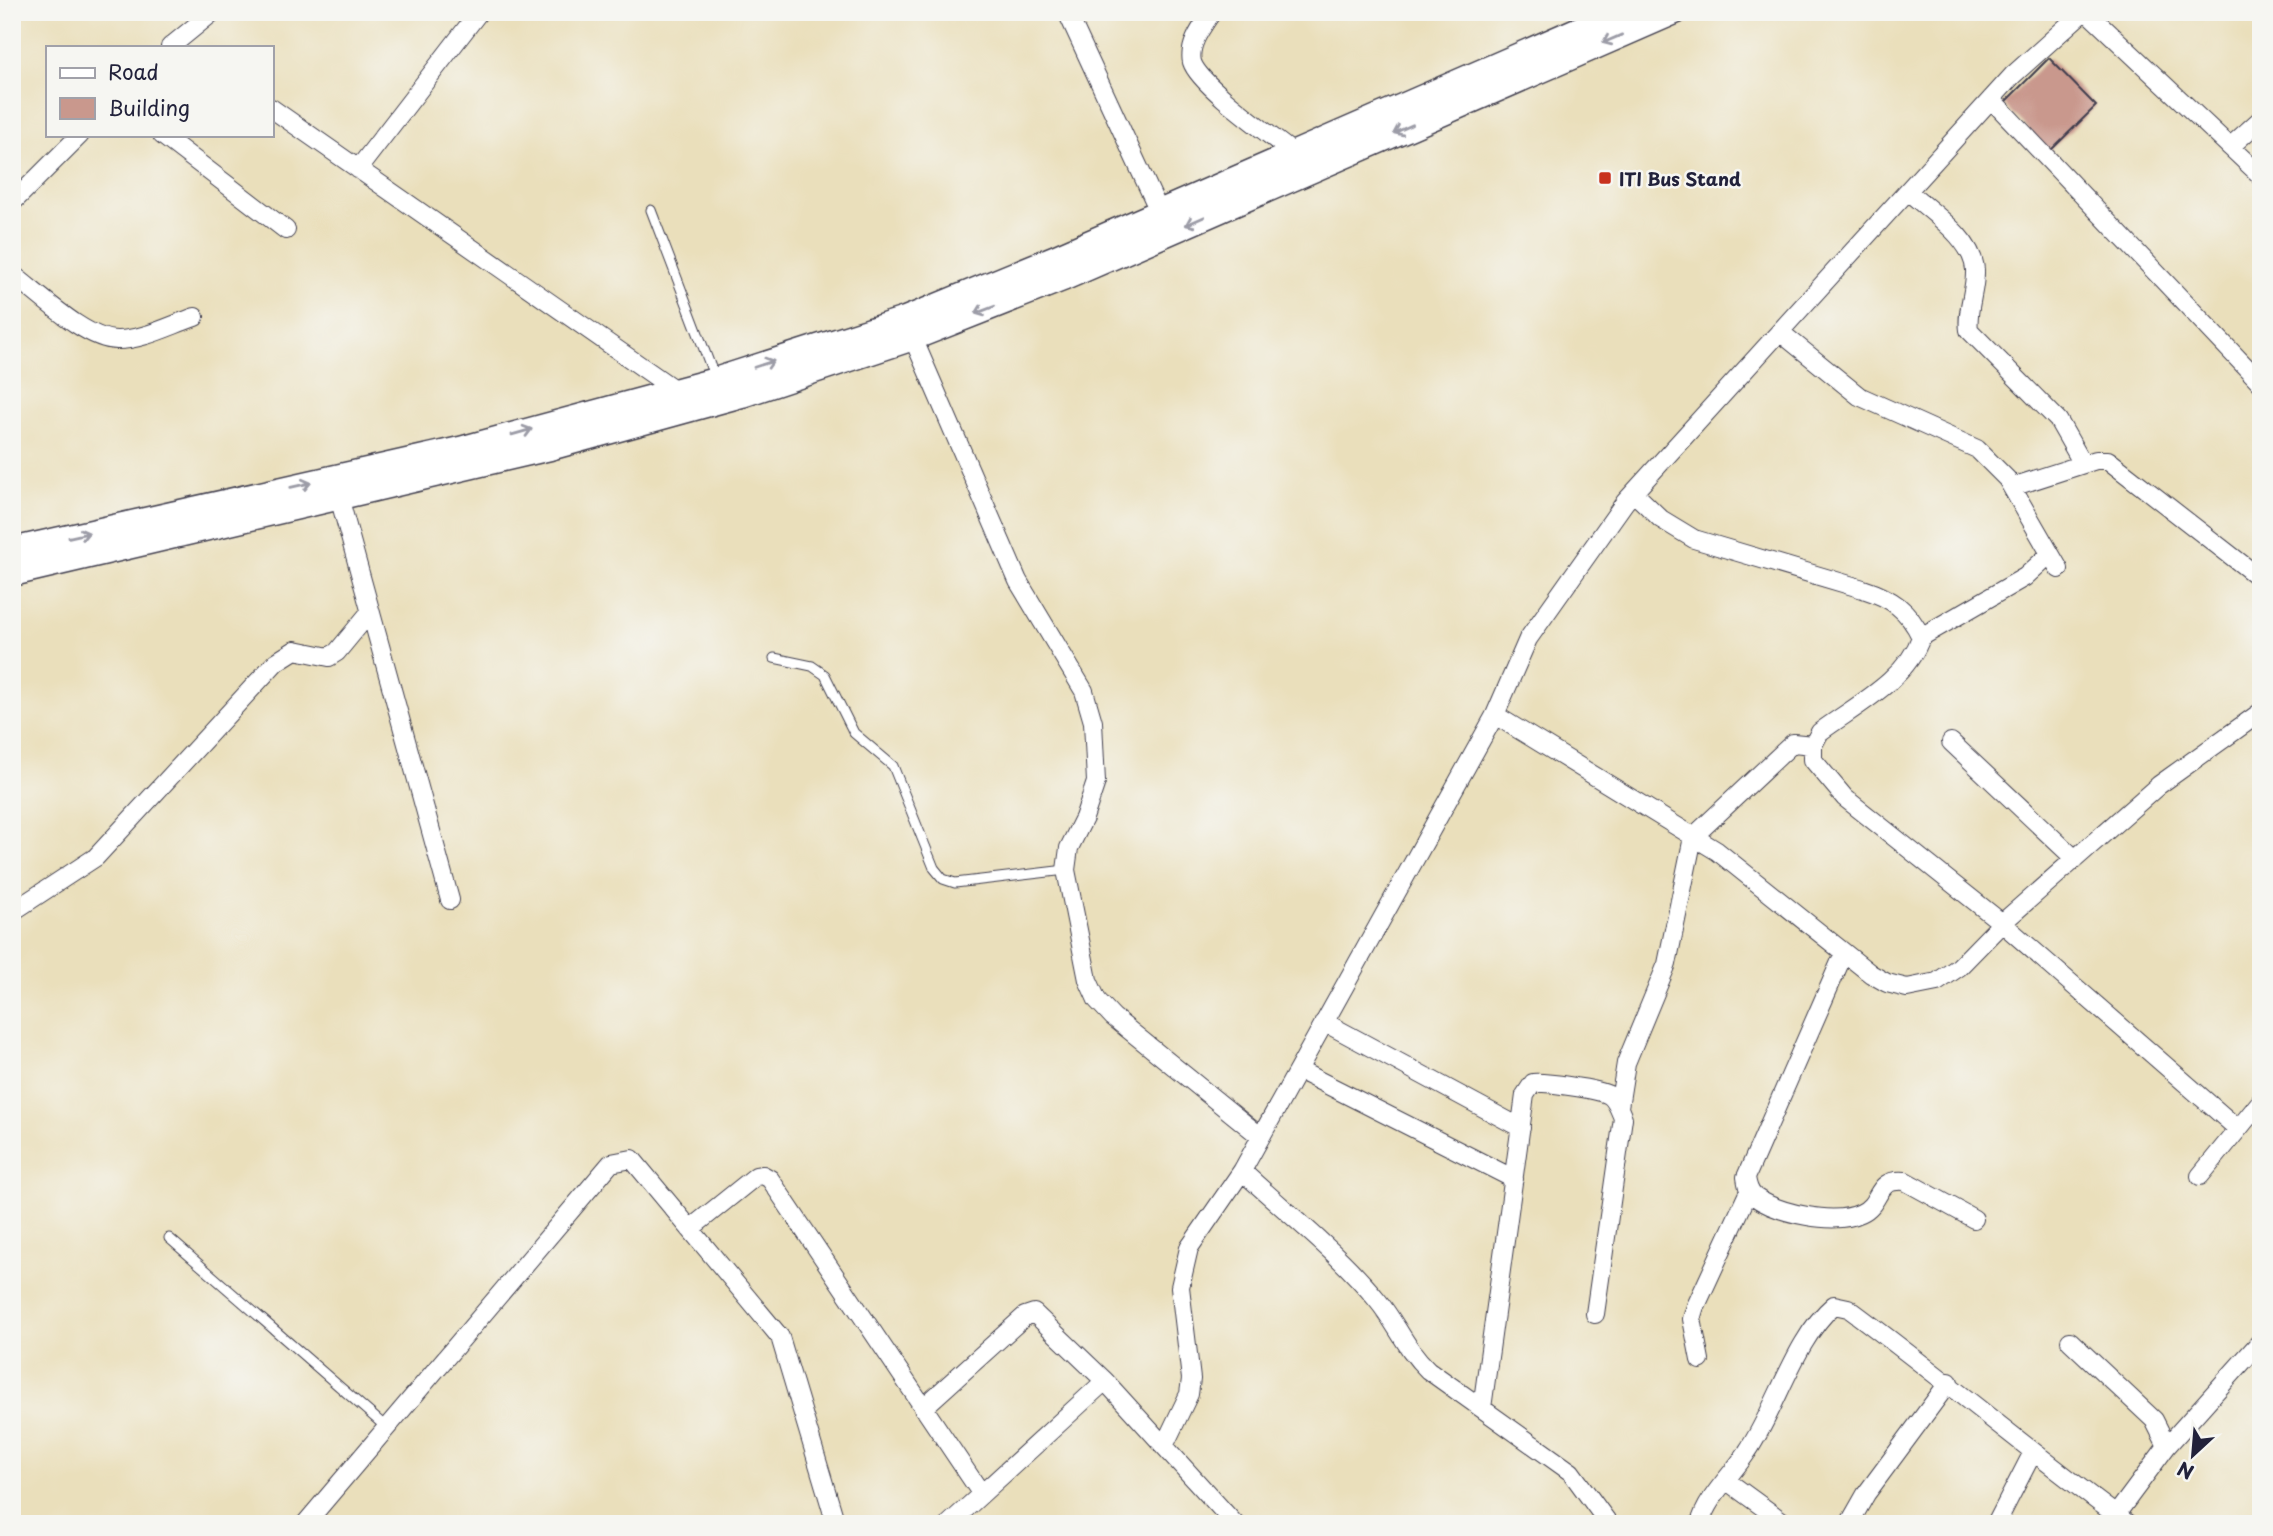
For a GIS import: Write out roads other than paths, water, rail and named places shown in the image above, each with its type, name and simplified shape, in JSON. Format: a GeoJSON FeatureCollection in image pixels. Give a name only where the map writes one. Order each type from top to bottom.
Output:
{"type":"FeatureCollection","features":[{"type":"Feature","properties":{"kind":"street"},"geometry":{"type":"LineString","coordinates":[[182,44],[213,12]]}},
{"type":"Feature","properties":{"kind":"street"},"geometry":{"type":"LineString","coordinates":[[358,169],[479,12]]}},
{"type":"Feature","properties":{"kind":"street"},"geometry":{"type":"LineString","coordinates":[[1067,12],[1159,211]]}},
{"type":"Feature","properties":{"kind":"street"},"geometry":{"type":"LineString","coordinates":[[1212,12],[1192,46],[1192,62],[1197,71],[1202,79],[1293,153]]}},
{"type":"Feature","properties":{"kind":"street"},"geometry":{"type":"LineString","coordinates":[[12,550],[460,449],[715,380],[905,319],[1618,12]]}},
{"type":"Feature","properties":{"kind":"street"},"geometry":{"type":"LineString","coordinates":[[1164,1446],[1189,1394],[1191,1379],[1180,1287],[1189,1248],[1242,1171],[1261,1137],[1495,715],[1528,639],[1634,493],[2012,75],[2085,12],[2261,176]]}},
{"type":"Feature","properties":{"kind":"street"},"geometry":{"type":"LineString","coordinates":[[12,574],[550,448],[742,395],[913,338],[1065,278],[1663,14]]}},
{"type":"Feature","properties":{"kind":"street"},"geometry":{"type":"LineString","coordinates":[[1991,99],[2261,383]]}},
{"type":"Feature","properties":{"kind":"street"},"geometry":{"type":"LineString","coordinates":[[273,109],[675,390]]}},
{"type":"Feature","properties":{"kind":"street"},"geometry":{"type":"LineString","coordinates":[[2230,147],[2261,119]]}},
{"type":"Feature","properties":{"kind":"street"},"geometry":{"type":"LineString","coordinates":[[12,203],[79,136]]}},
{"type":"Feature","properties":{"kind":"street"},"geometry":{"type":"LineString","coordinates":[[163,136],[286,230]]}},
{"type":"Feature","properties":{"kind":"street"},"geometry":{"type":"LineString","coordinates":[[1908,191],[1961,240],[1971,255],[1975,270],[1969,330],[2058,420],[2083,464]]}},
{"type":"Feature","properties":{"kind":"street"},"geometry":{"type":"LineString","coordinates":[[12,274],[84,329],[116,341],[135,338],[195,317]]}},
{"type":"Feature","properties":{"kind":"street"},"geometry":{"type":"LineString","coordinates":[[1780,332],[1859,396],[1977,449],[1995,465],[2011,487],[2055,561],[1921,637],[1916,651],[1902,670],[1820,732],[1813,745],[1813,760],[1845,798],[2002,923],[2238,1129]]}},
{"type":"Feature","properties":{"kind":"street"},"geometry":{"type":"LineString","coordinates":[[913,338],[1018,580],[1084,691],[1093,722],[1096,782],[1084,818],[1069,848],[1066,870],[1088,980],[1097,1000],[1113,1017],[1261,1137]]}},
{"type":"Feature","properties":{"kind":"street"},"geometry":{"type":"LineString","coordinates":[[2011,487],[2083,464],[2108,460],[2261,579]]}},
{"type":"Feature","properties":{"kind":"street"},"geometry":{"type":"LineString","coordinates":[[1634,493],[1661,519],[1694,540],[1886,597],[1902,607],[1921,637]]}},
{"type":"Feature","properties":{"kind":"street"},"geometry":{"type":"LineString","coordinates":[[339,497],[450,900]]}},
{"type":"Feature","properties":{"kind":"street"},"geometry":{"type":"LineString","coordinates":[[12,912],[96,857],[276,662],[295,650],[329,657],[337,652],[370,612]]}},
{"type":"Feature","properties":{"kind":"street"},"geometry":{"type":"LineString","coordinates":[[1495,715],[1735,864],[1844,953],[1887,984],[1921,988],[1937,982],[1959,967],[2002,923],[2159,785],[2261,712]]}},
{"type":"Feature","properties":{"kind":"street"},"geometry":{"type":"LineString","coordinates":[[1951,742],[2074,859]]}},
{"type":"Feature","properties":{"kind":"street"},"geometry":{"type":"LineString","coordinates":[[1619,1107],[1626,1063],[1667,964],[1693,837],[1793,743],[1813,745]]}},
{"type":"Feature","properties":{"kind":"street"},"geometry":{"type":"LineString","coordinates":[[1844,953],[1745,1177],[1749,1191],[1755,1197],[1779,1208],[1822,1218],[1860,1214],[1871,1206],[1884,1185],[1892,1180],[1905,1181],[1974,1219]]}},
{"type":"Feature","properties":{"kind":"street"},"geometry":{"type":"LineString","coordinates":[[1324,1023],[1521,1128]]}},
{"type":"Feature","properties":{"kind":"street"},"geometry":{"type":"LineString","coordinates":[[1298,1070],[1514,1179]]}},
{"type":"Feature","properties":{"kind":"street"},"geometry":{"type":"LineString","coordinates":[[1482,1408],[1525,1096],[1532,1083],[1544,1082],[1609,1095],[1619,1107],[1623,1118],[1595,1314]]}},
{"type":"Feature","properties":{"kind":"street"},"geometry":{"type":"LineString","coordinates":[[2200,1176],[2261,1101]]}},
{"type":"Feature","properties":{"kind":"street"},"geometry":{"type":"LineString","coordinates":[[305,1524],[611,1163],[632,1159],[780,1337],[836,1524]]}},
{"type":"Feature","properties":{"kind":"street"},"geometry":{"type":"LineString","coordinates":[[1242,1171],[1360,1280],[1380,1303],[1410,1353],[1428,1370],[1571,1472],[1609,1524]]}},
{"type":"Feature","properties":{"kind":"street"},"geometry":{"type":"LineString","coordinates":[[690,1229],[756,1176],[763,1175],[770,1179],[981,1493]]}},
{"type":"Feature","properties":{"kind":"street"},"geometry":{"type":"LineString","coordinates":[[1700,1360],[1692,1320],[1749,1191]]}},
{"type":"Feature","properties":{"kind":"street"},"geometry":{"type":"LineString","coordinates":[[1700,1524],[1709,1504],[1767,1424],[1812,1327],[1834,1305],[1848,1308],[1949,1382],[2117,1521],[2167,1446],[2261,1340]]}},
{"type":"Feature","properties":{"kind":"street"},"geometry":{"type":"LineString","coordinates":[[923,1408],[1025,1316],[1034,1312],[1105,1381],[1235,1524]]}},
{"type":"Feature","properties":{"kind":"street"},"geometry":{"type":"LineString","coordinates":[[2070,1341],[2154,1420],[2167,1446]]}},
{"type":"Feature","properties":{"kind":"street"},"geometry":{"type":"LineString","coordinates":[[949,1524],[1105,1381]]}},
{"type":"Feature","properties":{"kind":"street"},"geometry":{"type":"LineString","coordinates":[[1849,1524],[1866,1494],[1949,1382]]}},
{"type":"Feature","properties":{"kind":"street"},"geometry":{"type":"LineString","coordinates":[[1996,1524],[2033,1452]]}},
{"type":"Feature","properties":{"kind":"street"},"geometry":{"type":"LineString","coordinates":[[1727,1481],[1786,1524]]}},
{"type":"Feature","properties":{"kind":"lane"},"geometry":{"type":"LineString","coordinates":[[651,210],[715,380]]}},
{"type":"Feature","properties":{"kind":"lane"},"geometry":{"type":"LineString","coordinates":[[774,658],[812,666],[825,675],[854,733],[893,766],[934,869],[943,879],[955,883],[1066,870]]}},
{"type":"Feature","properties":{"kind":"lane"},"geometry":{"type":"LineString","coordinates":[[169,1238],[387,1428]]}},
{"type":"Feature","properties":{"kind":"place","name":"ITI Bus Stand"},"geometry":{"type":"Point","coordinates":[1605,178]}}]}
